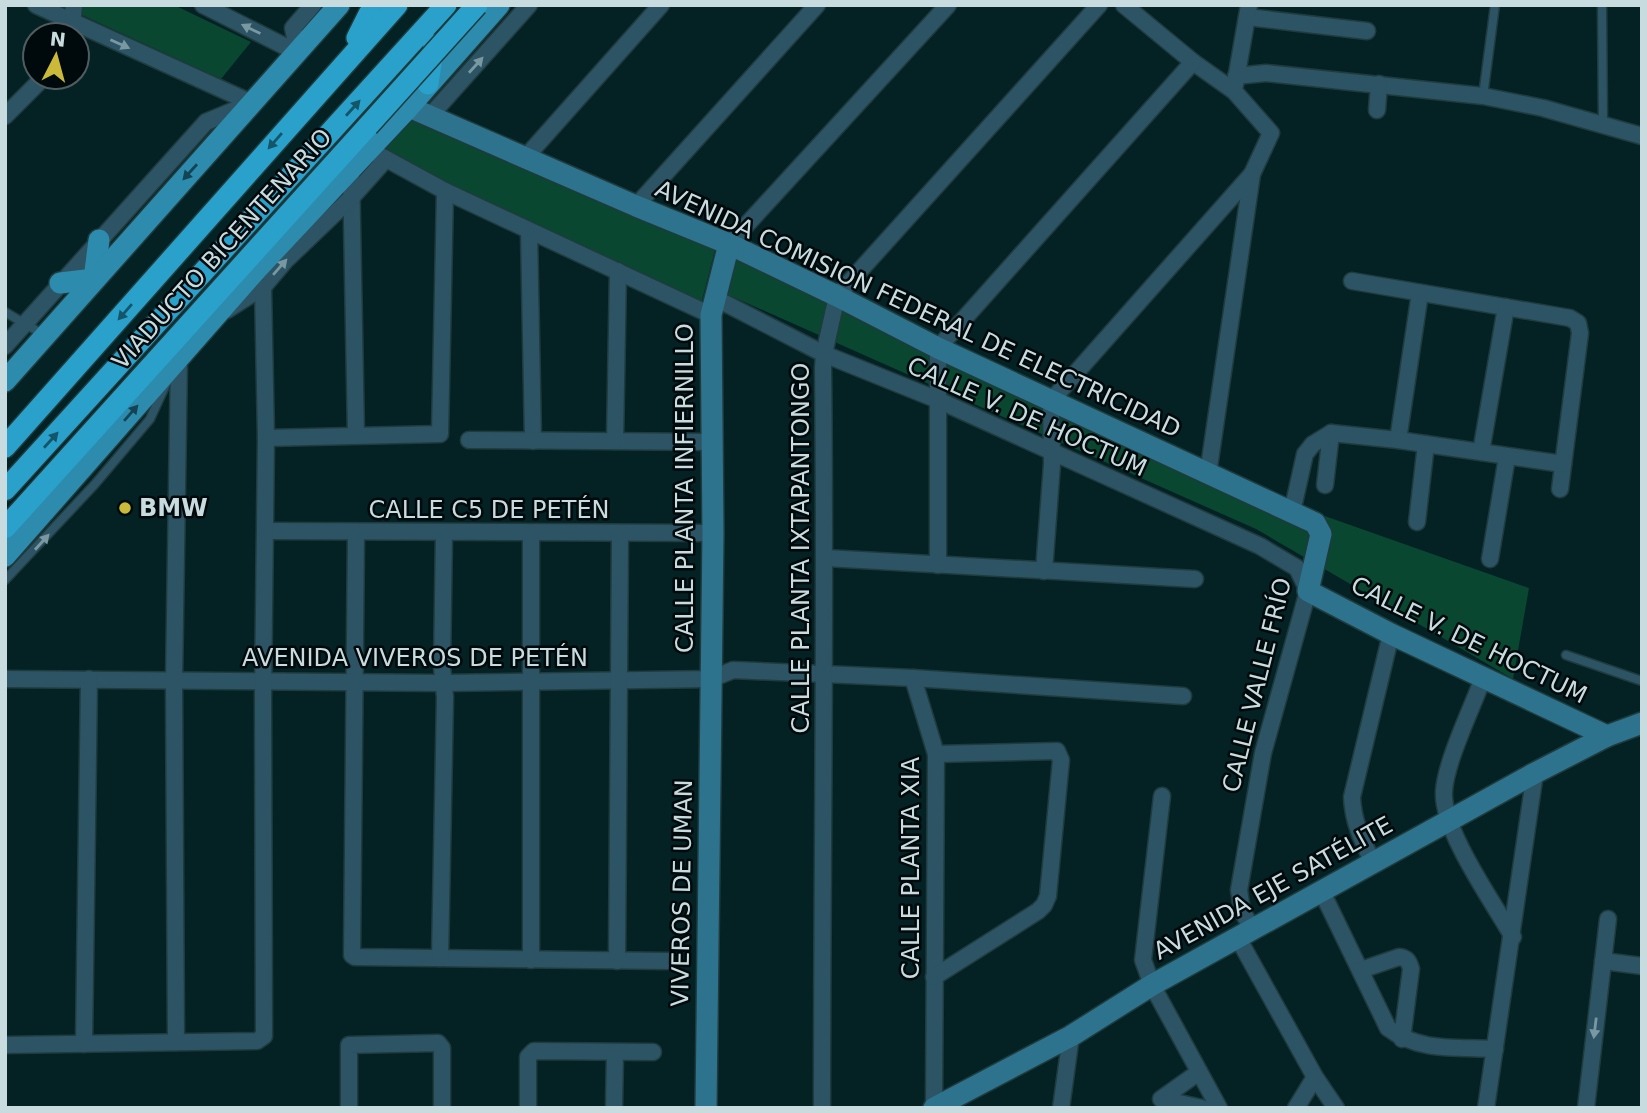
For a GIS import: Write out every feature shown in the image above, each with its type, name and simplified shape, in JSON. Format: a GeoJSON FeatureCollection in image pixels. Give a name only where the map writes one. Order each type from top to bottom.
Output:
{"type":"FeatureCollection","features":[{"type":"Feature","properties":{"kind":"highway"},"geometry":{"type":"LineString","coordinates":[[353,54],[360,31],[377,5]]}},
{"type":"Feature","properties":{"kind":"highway"},"geometry":{"type":"LineString","coordinates":[[5,447],[397,5]]}},
{"type":"Feature","properties":{"kind":"highway","name":"VIADUCTO BICENTENARIO"},"geometry":{"type":"LineString","coordinates":[[5,528],[477,5]]}},
{"type":"Feature","properties":{"kind":"highway"},"geometry":{"type":"LineString","coordinates":[[428,85],[443,9]]}},
{"type":"Feature","properties":{"kind":"highway"},"geometry":{"type":"LineString","coordinates":[[5,491],[443,9]]}},
{"type":"Feature","properties":{"kind":"main road"},"geometry":{"type":"LineString","coordinates":[[5,381],[339,5]]}},
{"type":"Feature","properties":{"kind":"main road"},"geometry":{"type":"LineString","coordinates":[[5,556],[70,497],[208,324],[351,168],[377,154],[428,85],[499,5]]}},
{"type":"Feature","properties":{"kind":"main road"},"geometry":{"type":"LineString","coordinates":[[94,279],[99,240]]}},
{"type":"Feature","properties":{"kind":"main road"},"geometry":{"type":"LineString","coordinates":[[60,283],[94,279]]}},
{"type":"Feature","properties":{"kind":"street"},"geometry":{"type":"LineString","coordinates":[[36,5],[60,21]]}},
{"type":"Feature","properties":{"kind":"street"},"geometry":{"type":"LineString","coordinates":[[203,5],[298,53]]}},
{"type":"Feature","properties":{"kind":"street"},"geometry":{"type":"LineString","coordinates":[[292,5],[298,53]]}},
{"type":"Feature","properties":{"kind":"street"},"geometry":{"type":"LineString","coordinates":[[293,28],[313,5]]}},
{"type":"Feature","properties":{"kind":"street"},"geometry":{"type":"LineString","coordinates":[[430,116],[529,5]]}},
{"type":"Feature","properties":{"kind":"street"},"geometry":{"type":"LineString","coordinates":[[525,158],[661,5]]}},
{"type":"Feature","properties":{"kind":"street"},"geometry":{"type":"LineString","coordinates":[[636,206],[817,5]]}},
{"type":"Feature","properties":{"kind":"street","name":"CALLE PLANTA INFIERNILLO"},"geometry":{"type":"LineString","coordinates":[[711,680],[713,306],[729,244],[948,5]]}},
{"type":"Feature","properties":{"kind":"street","name":"CALLE PLANTA IXTAPANTONGO"},"geometry":{"type":"LineString","coordinates":[[822,1108],[823,674],[826,558],[824,354],[837,296],[1099,5]]}},
{"type":"Feature","properties":{"kind":"street"},"geometry":{"type":"LineString","coordinates":[[1044,571],[1051,401],[1252,174],[1271,135],[1235,83],[1193,62],[1133,9]]}},
{"type":"Feature","properties":{"kind":"street"},"geometry":{"type":"LineString","coordinates":[[1235,83],[1248,11],[1367,31]]}},
{"type":"Feature","properties":{"kind":"street"},"geometry":{"type":"LineString","coordinates":[[91,37],[252,103]]}},
{"type":"Feature","properties":{"kind":"street"},"geometry":{"type":"LineString","coordinates":[[938,565],[938,348],[1193,62]]}},
{"type":"Feature","properties":{"kind":"street"},"geometry":{"type":"LineString","coordinates":[[1235,83],[1266,73],[1483,96],[1543,108],[1642,136]]}},
{"type":"Feature","properties":{"kind":"street"},"geometry":{"type":"LineString","coordinates":[[1377,110],[1379,84]]}},
{"type":"Feature","properties":{"kind":"street"},"geometry":{"type":"LineString","coordinates":[[5,116],[30,91]]}},
{"type":"Feature","properties":{"kind":"street"},"geometry":{"type":"LineString","coordinates":[[5,346],[206,122],[252,103]]}},
{"type":"Feature","properties":{"kind":"street","name":"AVENIDA COMISION FEDERAL DE ELECTRICIDAD"},"geometry":{"type":"LineString","coordinates":[[410,107],[729,244],[938,348],[1315,523],[1321,534]]}},
{"type":"Feature","properties":{"kind":"street"},"geometry":{"type":"LineString","coordinates":[[208,324],[263,287],[285,261],[353,196],[377,154]]}},
{"type":"Feature","properties":{"kind":"street","name":"CALLE V. DE HOCTUM"},"geometry":{"type":"LineString","coordinates":[[377,154],[445,191],[618,271],[713,306],[938,400],[1280,555],[1297,568],[1308,591],[1391,634],[1607,736]]}},
{"type":"Feature","properties":{"kind":"street"},"geometry":{"type":"LineString","coordinates":[[351,168],[356,435]]}},
{"type":"Feature","properties":{"kind":"street"},"geometry":{"type":"LineString","coordinates":[[1208,474],[1252,174]]}},
{"type":"Feature","properties":{"kind":"street"},"geometry":{"type":"LineString","coordinates":[[266,438],[438,436],[442,432],[445,191]]}},
{"type":"Feature","properties":{"kind":"street"},"geometry":{"type":"LineString","coordinates":[[529,231],[533,440]]}},
{"type":"Feature","properties":{"kind":"street"},"geometry":{"type":"LineString","coordinates":[[615,441],[618,271]]}},
{"type":"Feature","properties":{"kind":"street"},"geometry":{"type":"LineString","coordinates":[[1352,281],[1570,318],[1578,323],[1580,333],[1560,489]]}},
{"type":"Feature","properties":{"kind":"street"},"geometry":{"type":"LineString","coordinates":[[5,1045],[257,1041],[264,1036],[263,681],[266,438],[263,287]]}},
{"type":"Feature","properties":{"kind":"street"},"geometry":{"type":"LineString","coordinates":[[1398,440],[1420,293]]}},
{"type":"Feature","properties":{"kind":"street"},"geometry":{"type":"LineString","coordinates":[[1481,452],[1506,307]]}},
{"type":"Feature","properties":{"kind":"street"},"geometry":{"type":"LineString","coordinates":[[176,1042],[174,681],[177,361]]}},
{"type":"Feature","properties":{"kind":"street"},"geometry":{"type":"LineString","coordinates":[[1292,512],[1305,454],[1313,444],[1331,433],[1563,464]]}},
{"type":"Feature","properties":{"kind":"street"},"geometry":{"type":"LineString","coordinates":[[1325,485],[1331,433]]}},
{"type":"Feature","properties":{"kind":"street"},"geometry":{"type":"LineString","coordinates":[[469,440],[712,442]]}},
{"type":"Feature","properties":{"kind":"street"},"geometry":{"type":"LineString","coordinates":[[1417,522],[1426,444]]}},
{"type":"Feature","properties":{"kind":"street"},"geometry":{"type":"LineString","coordinates":[[1490,559],[1507,457]]}},
{"type":"Feature","properties":{"kind":"street","name":"CALLE C5 DE PETÉN"},"geometry":{"type":"LineString","coordinates":[[266,531],[713,533]]}},
{"type":"Feature","properties":{"kind":"street"},"geometry":{"type":"LineString","coordinates":[[356,533],[351,951],[355,957],[668,961]]}},
{"type":"Feature","properties":{"kind":"street"},"geometry":{"type":"LineString","coordinates":[[440,958],[444,533]]}},
{"type":"Feature","properties":{"kind":"street"},"geometry":{"type":"LineString","coordinates":[[531,533],[531,960]]}},
{"type":"Feature","properties":{"kind":"street"},"geometry":{"type":"LineString","coordinates":[[617,961],[620,533]]}},
{"type":"Feature","properties":{"kind":"street","name":"CALLE VALLE FRÍO"},"geometry":{"type":"LineString","coordinates":[[1321,534],[1308,591],[1262,753],[1239,890],[1245,934],[1315,1077],[1336,1108]]}},
{"type":"Feature","properties":{"kind":"street"},"geometry":{"type":"LineString","coordinates":[[826,558],[1195,579]]}},
{"type":"Feature","properties":{"kind":"street"},"geometry":{"type":"LineString","coordinates":[[1373,863],[1356,829],[1352,815],[1352,797],[1391,634]]}},
{"type":"Feature","properties":{"kind":"street","name":"AVENIDA VIVEROS DE PETÉN"},"geometry":{"type":"LineString","coordinates":[[5,679],[532,682],[711,680],[733,670],[823,674]]}},
{"type":"Feature","properties":{"kind":"street"},"geometry":{"type":"LineString","coordinates":[[823,674],[1183,696]]}},
{"type":"Feature","properties":{"kind":"street","name":"CALLE PLANTA XIA"},"geometry":{"type":"LineString","coordinates":[[913,678],[936,754],[934,1108]]}},
{"type":"Feature","properties":{"kind":"street"},"geometry":{"type":"LineString","coordinates":[[1483,678],[1446,775],[1444,791],[1448,821],[1513,937]]}},
{"type":"Feature","properties":{"kind":"street"},"geometry":{"type":"LineString","coordinates":[[84,1044],[89,679]]}},
{"type":"Feature","properties":{"kind":"street","name":"VIVEROS DE UMAN"},"geometry":{"type":"LineString","coordinates":[[706,1108],[711,680]]}},
{"type":"Feature","properties":{"kind":"street","name":"AVENIDA EJE SATÉLITE"},"geometry":{"type":"LineString","coordinates":[[934,1108],[1071,1036],[1152,985],[1535,773],[1607,736],[1642,723]]}},
{"type":"Feature","properties":{"kind":"street"},"geometry":{"type":"LineString","coordinates":[[934,977],[1038,912],[1044,905],[1048,896],[1061,760],[1057,751],[936,754]]}},
{"type":"Feature","properties":{"kind":"street"},"geometry":{"type":"LineString","coordinates":[[1486,1108],[1535,773]]}},
{"type":"Feature","properties":{"kind":"street"},"geometry":{"type":"LineString","coordinates":[[1163,796],[1143,960],[1152,985],[1219,1108]]}},
{"type":"Feature","properties":{"kind":"street"},"geometry":{"type":"LineString","coordinates":[[1322,892],[1388,1028],[1402,1039],[1416,1044],[1494,1049]]}},
{"type":"Feature","properties":{"kind":"street"},"geometry":{"type":"LineString","coordinates":[[1586,1108],[1608,919]]}},
{"type":"Feature","properties":{"kind":"street"},"geometry":{"type":"LineString","coordinates":[[1362,970],[1399,957],[1409,961],[1411,969],[1402,1039]]}},
{"type":"Feature","properties":{"kind":"street"},"geometry":{"type":"LineString","coordinates":[[1603,961],[1642,966]]}},
{"type":"Feature","properties":{"kind":"street"},"geometry":{"type":"LineString","coordinates":[[1061,1108],[1071,1036]]}},
{"type":"Feature","properties":{"kind":"street"},"geometry":{"type":"LineString","coordinates":[[349,1108],[349,1048],[352,1044],[438,1043],[442,1048],[442,1108]]}},
{"type":"Feature","properties":{"kind":"street"},"geometry":{"type":"LineString","coordinates":[[528,1108],[528,1057],[534,1051],[653,1052]]}},
{"type":"Feature","properties":{"kind":"street"},"geometry":{"type":"LineString","coordinates":[[614,1108],[615,1052]]}},
{"type":"Feature","properties":{"kind":"street"},"geometry":{"type":"LineString","coordinates":[[1199,1072],[1161,1098],[1202,1108]]}},
{"type":"Feature","properties":{"kind":"street"},"geometry":{"type":"LineString","coordinates":[[1296,1108],[1315,1077]]}},
{"type":"Feature","properties":{"kind":"lane"},"geometry":{"type":"LineString","coordinates":[[1483,96],[1495,5]]}},
{"type":"Feature","properties":{"kind":"lane"},"geometry":{"type":"LineString","coordinates":[[1602,5],[1603,125]]}},
{"type":"Feature","properties":{"kind":"lane"},"geometry":{"type":"LineString","coordinates":[[5,312],[44,335]]}},
{"type":"Feature","properties":{"kind":"lane"},"geometry":{"type":"LineString","coordinates":[[5,580],[70,497]]}},
{"type":"Feature","properties":{"kind":"lane"},"geometry":{"type":"LineString","coordinates":[[1566,654],[1642,681]]}},
{"type":"Feature","properties":{"kind":"green space"},"geometry":{"type":"Polygon","coordinates":[[[60,5],[174,5],[251,42],[221,79],[60,5]]]}},
{"type":"Feature","properties":{"kind":"green space"},"geometry":{"type":"Polygon","coordinates":[[[409,107],[715,250],[700,308],[361,158],[409,107]]]}},
{"type":"Feature","properties":{"kind":"green space"},"geometry":{"type":"Polygon","coordinates":[[[735,246],[1251,490],[1529,588],[1513,679],[1256,529],[724,293],[735,246]]]}},
{"type":"Feature","properties":{"kind":"place","name":"BMW"},"geometry":{"type":"Point","coordinates":[125,508]}}]}
